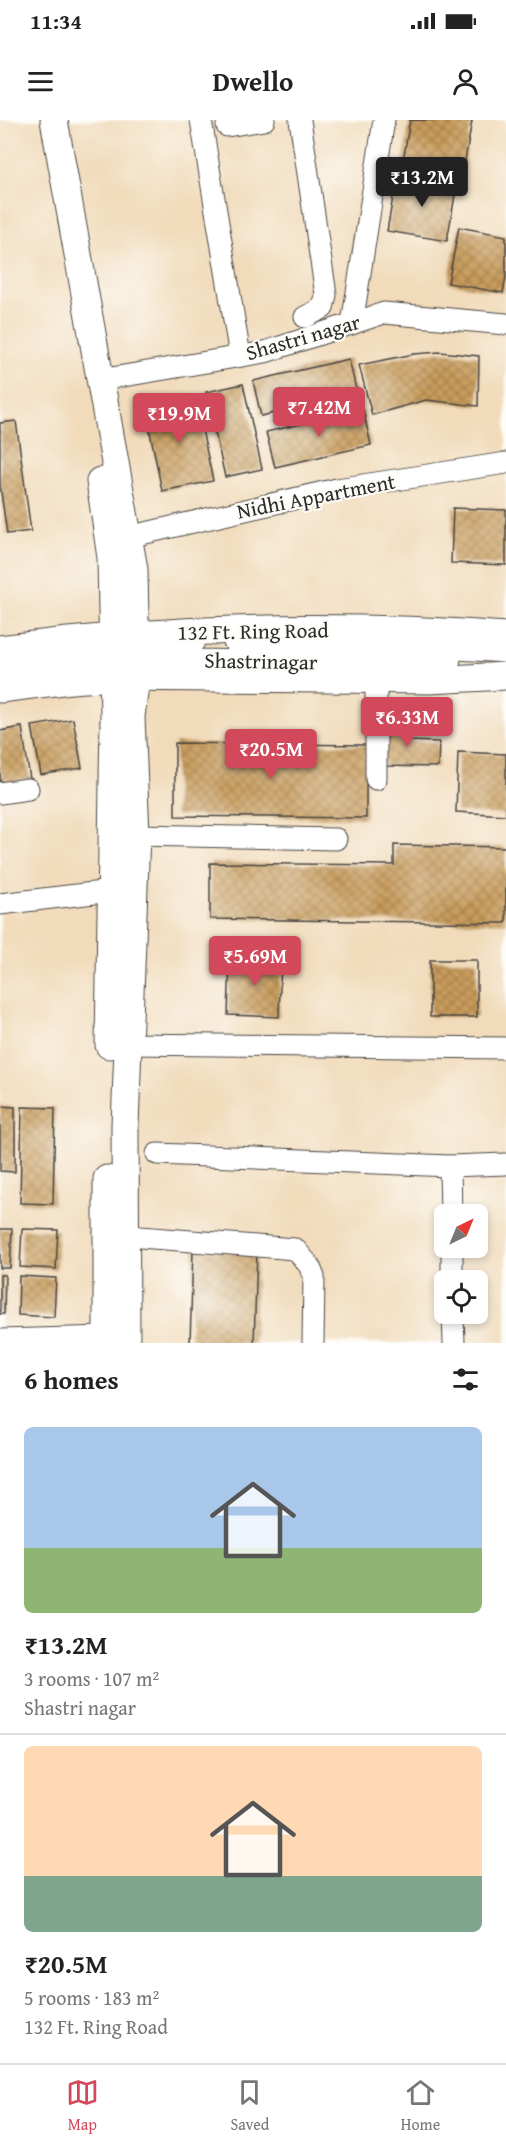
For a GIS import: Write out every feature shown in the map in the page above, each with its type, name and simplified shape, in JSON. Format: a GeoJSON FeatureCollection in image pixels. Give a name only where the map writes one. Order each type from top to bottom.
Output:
{"type":"FeatureCollection","features":[{"type":"Feature","properties":{"kind":"main road"},"geometry":{"type":"LineString","coordinates":[[36,120],[97,461],[132,717],[136,835],[124,1153],[127,1236],[113,1341]]}},
{"type":"Feature","properties":{"kind":"main road"},"geometry":{"type":"LineString","coordinates":[[54,120],[134,569],[124,656],[111,891],[113,1341]]}},
{"type":"Feature","properties":{"kind":"main road","name":"132 Ft. Ring Road"},"geometry":{"type":"LineString","coordinates":[[0,689],[71,680],[124,656],[231,629],[419,629],[506,636]]}},
{"type":"Feature","properties":{"kind":"main road","name":"132 Ft. Ring Road"},"geometry":{"type":"LineString","coordinates":[[0,649],[124,656],[376,679],[430,680],[506,676]]}},
{"type":"Feature","properties":{"kind":"street"},"geometry":{"type":"LineString","coordinates":[[201,120],[240,356]]}},
{"type":"Feature","properties":{"kind":"street"},"geometry":{"type":"LineString","coordinates":[[227,126],[264,120]]}},
{"type":"Feature","properties":{"kind":"street"},"geometry":{"type":"LineString","coordinates":[[300,120],[326,295],[323,308],[305,317]]}},
{"type":"Feature","properties":{"kind":"street"},"geometry":{"type":"LineString","coordinates":[[352,324],[384,120]]}},
{"type":"Feature","properties":{"kind":"street","name":"Shastri nagar"},"geometry":{"type":"LineString","coordinates":[[100,380],[265,352],[384,313],[506,324]]}},
{"type":"Feature","properties":{"kind":"street","name":"Nidhi Appartment"},"geometry":{"type":"LineString","coordinates":[[128,537],[337,489],[506,463]]}},
{"type":"Feature","properties":{"kind":"street","name":"Shastrinagar"},"geometry":{"type":"LineString","coordinates":[[0,667],[124,656],[189,642],[392,645],[506,655]]}},
{"type":"Feature","properties":{"kind":"street"},"geometry":{"type":"LineString","coordinates":[[376,679],[376,779]]}},
{"type":"Feature","properties":{"kind":"street"},"geometry":{"type":"LineString","coordinates":[[0,793],[28,789]]}},
{"type":"Feature","properties":{"kind":"street"},"geometry":{"type":"LineString","coordinates":[[136,835],[336,839]]}},
{"type":"Feature","properties":{"kind":"street"},"geometry":{"type":"LineString","coordinates":[[0,904],[111,891]]}},
{"type":"Feature","properties":{"kind":"street"},"geometry":{"type":"LineString","coordinates":[[127,1044],[506,1048]]}},
{"type":"Feature","properties":{"kind":"street"},"geometry":{"type":"LineString","coordinates":[[157,1154],[450,1166],[506,1164]]}},
{"type":"Feature","properties":{"kind":"street"},"geometry":{"type":"LineString","coordinates":[[450,1166],[451,1204]]}},
{"type":"Feature","properties":{"kind":"street"},"geometry":{"type":"LineString","coordinates":[[127,1236],[295,1249],[309,1265],[314,1277],[313,1343]]}},
{"type":"Feature","properties":{"kind":"street"},"geometry":{"type":"LineString","coordinates":[[453,1324],[454,1343]]}},
{"type":"Feature","properties":{"kind":"street"},"geometry":{"type":"LineString","coordinates":[[0,1340],[113,1341]]}},
{"type":"Feature","properties":{"kind":"building"},"geometry":{"type":"Polygon","coordinates":[[[410,120],[472,121],[462,178],[402,167],[410,120]]]}},
{"type":"Feature","properties":{"kind":"building"},"geometry":{"type":"Polygon","coordinates":[[[397,174],[457,184],[447,241],[387,231],[397,174]]]}},
{"type":"Feature","properties":{"kind":"building"},"geometry":{"type":"Polygon","coordinates":[[[459,227],[506,236],[506,277],[503,293],[448,283],[459,227]]]}},
{"type":"Feature","properties":{"kind":"building"},"geometry":{"type":"Polygon","coordinates":[[[440,352],[479,356],[478,406],[426,400],[372,415],[359,365],[414,354],[440,352]]]}},
{"type":"Feature","properties":{"kind":"building"},"geometry":{"type":"Polygon","coordinates":[[[349,359],[357,394],[261,416],[253,381],[349,359]]]}},
{"type":"Feature","properties":{"kind":"building"},"geometry":{"type":"Polygon","coordinates":[[[243,384],[262,469],[225,477],[206,392],[243,384]]]}},
{"type":"Feature","properties":{"kind":"building"},"geometry":{"type":"Polygon","coordinates":[[[195,397],[213,481],[162,491],[145,407],[195,397]]]}},
{"type":"Feature","properties":{"kind":"building"},"geometry":{"type":"Polygon","coordinates":[[[363,410],[371,445],[275,467],[266,432],[363,410]]]}},
{"type":"Feature","properties":{"kind":"building"},"geometry":{"type":"Polygon","coordinates":[[[16,421],[31,531],[7,534],[0,485],[0,423],[16,421]]]}},
{"type":"Feature","properties":{"kind":"building"},"geometry":{"type":"Polygon","coordinates":[[[453,508],[506,510],[506,565],[451,563],[453,508]]]}},
{"type":"Feature","properties":{"kind":"building"},"geometry":{"type":"Polygon","coordinates":[[[73,719],[82,768],[41,775],[32,726],[73,719]]]}},
{"type":"Feature","properties":{"kind":"building"},"geometry":{"type":"Polygon","coordinates":[[[384,720],[407,720],[407,741],[439,742],[438,767],[383,766],[384,720]]]}},
{"type":"Feature","properties":{"kind":"building"},"geometry":{"type":"Polygon","coordinates":[[[22,727],[30,779],[0,784],[0,731],[22,727]]]}},
{"type":"Feature","properties":{"kind":"building"},"geometry":{"type":"Polygon","coordinates":[[[175,743],[366,745],[366,818],[175,816],[175,743]]]}},
{"type":"Feature","properties":{"kind":"building"},"geometry":{"type":"Polygon","coordinates":[[[458,752],[506,754],[506,815],[456,812],[458,752]]]}},
{"type":"Feature","properties":{"kind":"building"},"geometry":{"type":"Polygon","coordinates":[[[394,845],[506,847],[506,923],[210,919],[210,863],[394,865],[394,845]]]}},
{"type":"Feature","properties":{"kind":"building"},"geometry":{"type":"Polygon","coordinates":[[[230,957],[281,959],[279,1017],[228,1015],[230,957]]]}},
{"type":"Feature","properties":{"kind":"building"},"geometry":{"type":"Polygon","coordinates":[[[430,960],[477,960],[477,1017],[430,1017],[430,960]]]}},
{"type":"Feature","properties":{"kind":"building"},"geometry":{"type":"Polygon","coordinates":[[[0,1106],[15,1107],[15,1172],[0,1171],[0,1106]]]}},
{"type":"Feature","properties":{"kind":"building"},"geometry":{"type":"Polygon","coordinates":[[[22,1107],[55,1108],[53,1204],[20,1203],[22,1107]]]}},
{"type":"Feature","properties":{"kind":"building"},"geometry":{"type":"Polygon","coordinates":[[[0,1229],[12,1229],[10,1268],[0,1268],[0,1229]]]}},
{"type":"Feature","properties":{"kind":"building"},"geometry":{"type":"Polygon","coordinates":[[[22,1229],[58,1230],[56,1269],[20,1267],[22,1229]]]}},
{"type":"Feature","properties":{"kind":"building"},"geometry":{"type":"Polygon","coordinates":[[[193,1250],[257,1252],[254,1343],[190,1343],[193,1250]]]}},
{"type":"Feature","properties":{"kind":"building"},"geometry":{"type":"Polygon","coordinates":[[[0,1275],[5,1275],[4,1314],[0,1314],[0,1275]]]}},
{"type":"Feature","properties":{"kind":"building"},"geometry":{"type":"Polygon","coordinates":[[[19,1276],[56,1278],[54,1317],[18,1315],[19,1276]]]}}]}
